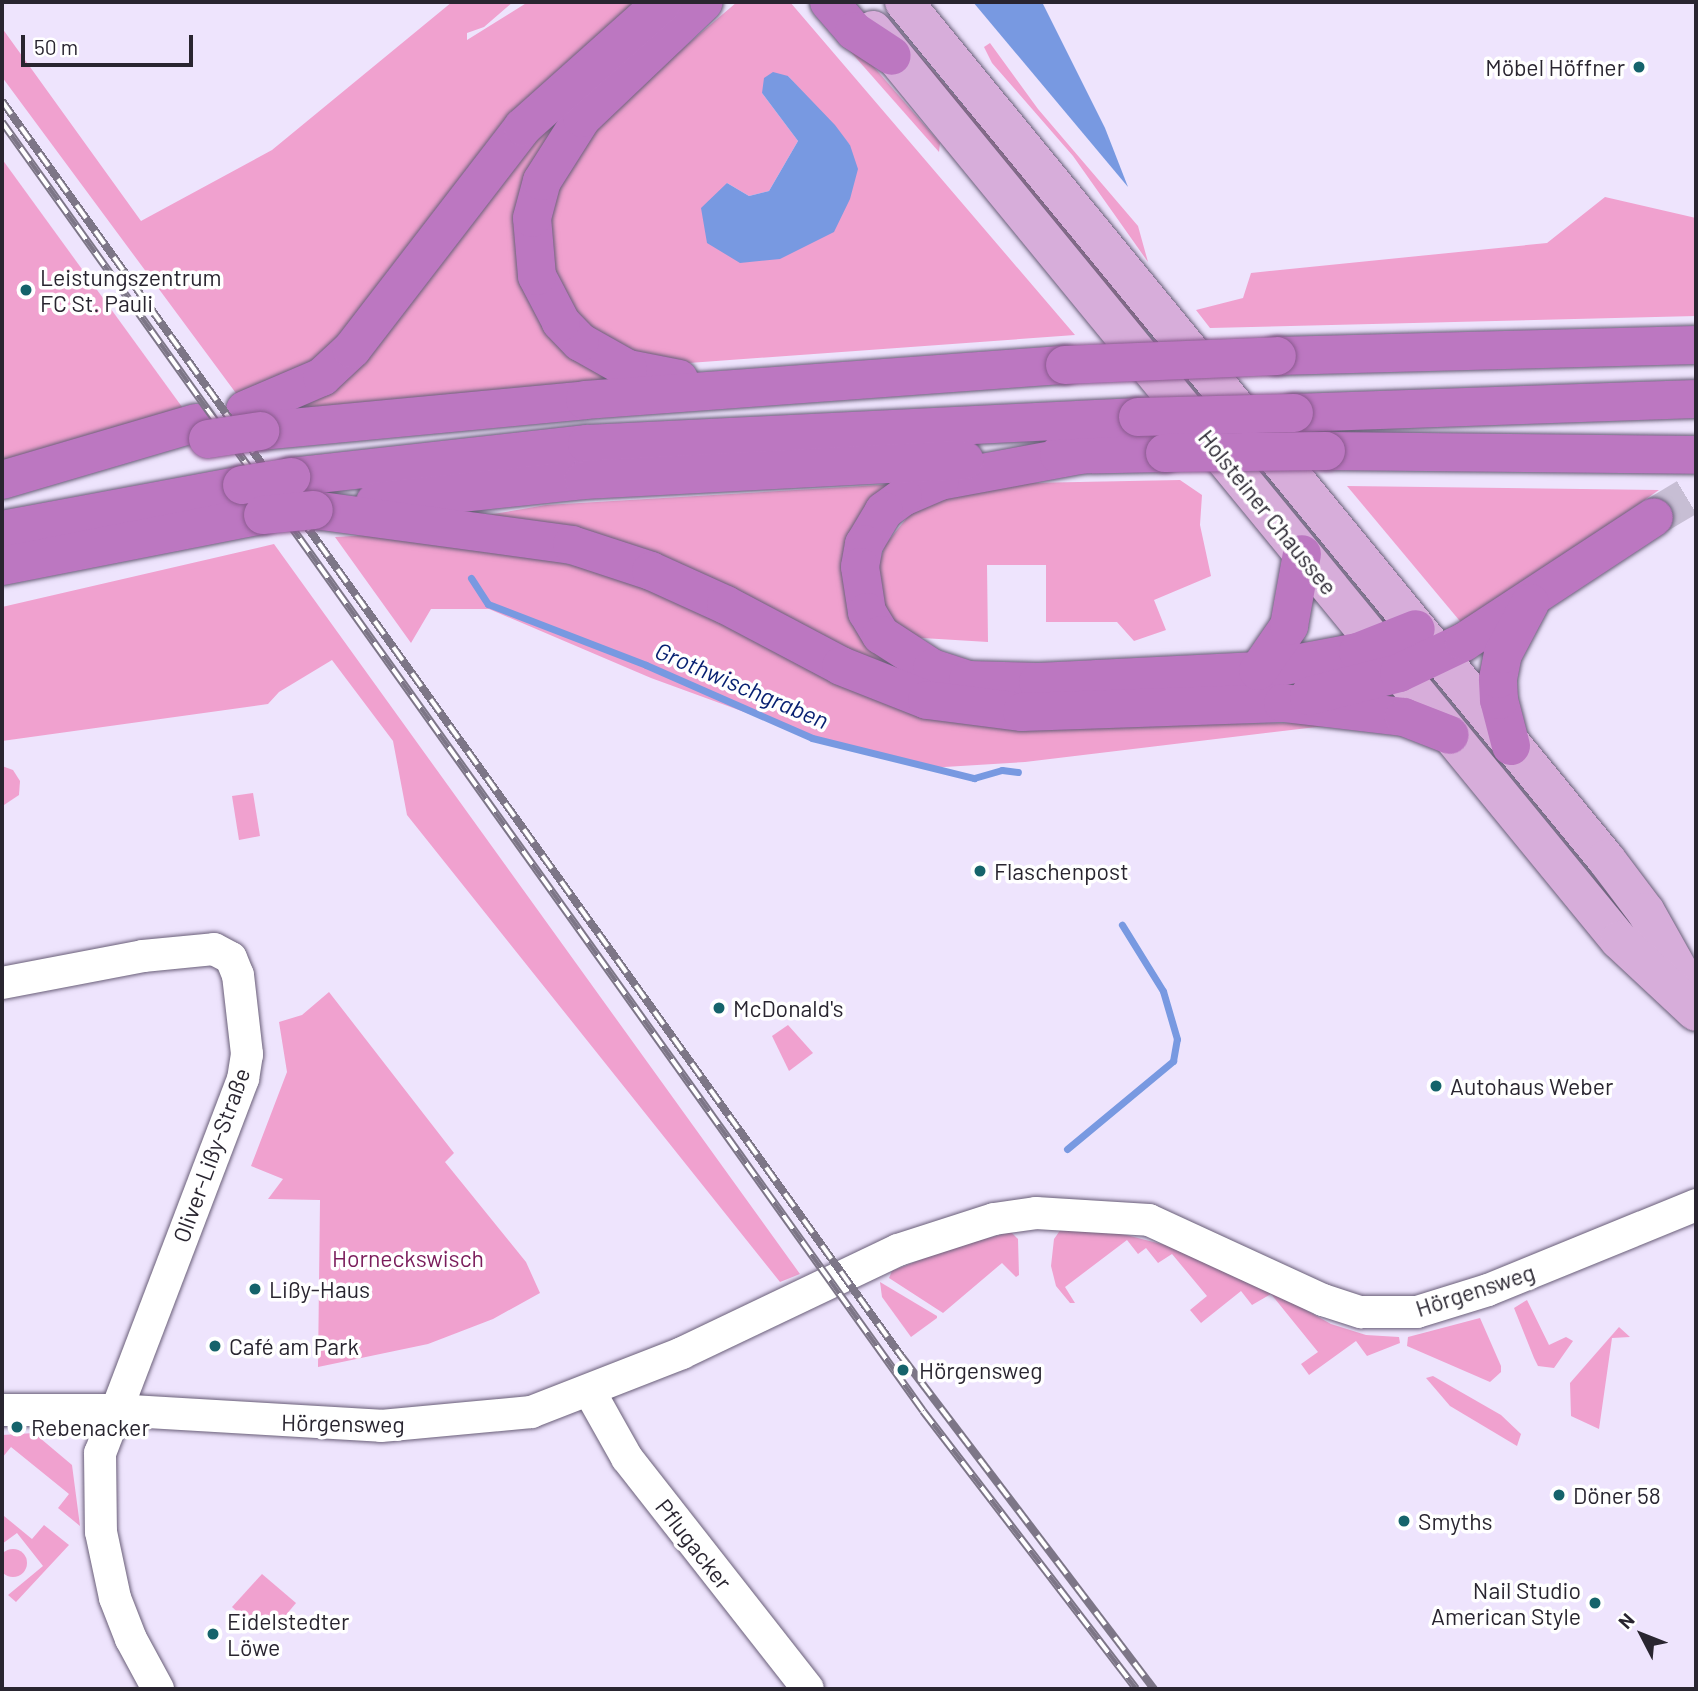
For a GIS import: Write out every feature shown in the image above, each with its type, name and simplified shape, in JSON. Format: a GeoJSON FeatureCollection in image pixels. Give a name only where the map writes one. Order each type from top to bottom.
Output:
{"type":"FeatureCollection","features":[{"type":"Feature","properties":{"kind":"highway"},"geometry":{"type":"LineString","coordinates":[[253,420],[322,377],[352,349],[523,127],[663,2]]}},
{"type":"Feature","properties":{"kind":"highway"},"geometry":{"type":"LineString","coordinates":[[704,2],[604,93],[558,150],[542,181],[532,218],[532,246],[537,275],[561,322],[601,358],[657,377],[716,380],[751,387]]}},
{"type":"Feature","properties":{"kind":"highway"},"geometry":{"type":"LineString","coordinates":[[829,2],[855,31],[892,56]]}},
{"type":"Feature","properties":{"kind":"highway"},"geometry":{"type":"LineString","coordinates":[[1659,343],[1696,336]]}},
{"type":"Feature","properties":{"kind":"highway"},"geometry":{"type":"LineString","coordinates":[[2,480],[41,468],[253,420],[1065,365],[1659,343],[1696,345]]}},
{"type":"Feature","properties":{"kind":"highway"},"geometry":{"type":"LineString","coordinates":[[2,566],[253,500],[291,477],[587,444],[1138,416],[1696,399]]}},
{"type":"Feature","properties":{"kind":"highway"},"geometry":{"type":"LineString","coordinates":[[314,510],[584,480],[1085,454],[1326,451],[1696,455]]}},
{"type":"Feature","properties":{"kind":"highway"},"geometry":{"type":"LineString","coordinates":[[1085,454],[990,476],[940,481],[911,493],[884,511],[864,544],[860,566],[867,612],[881,635],[932,668],[968,680],[1135,679],[1388,659]]}},
{"type":"Feature","properties":{"kind":"highway"},"geometry":{"type":"LineString","coordinates":[[2,530],[253,500],[572,545],[651,571],[726,605],[841,666],[927,701],[1022,712],[1283,703],[1404,717],[1450,735]]}},
{"type":"Feature","properties":{"kind":"highway"},"geometry":{"type":"LineString","coordinates":[[1283,703],[1426,642],[1531,602],[1654,517]]}},
{"type":"Feature","properties":{"kind":"highway"},"geometry":{"type":"LineString","coordinates":[[1258,671],[1289,626],[1302,554]]}},
{"type":"Feature","properties":{"kind":"highway"},"geometry":{"type":"LineString","coordinates":[[1511,746],[1499,700],[1498,680],[1503,654],[1531,602]]}},
{"type":"Feature","properties":{"kind":"main road","name":"Holsteiner Chaussee"},"geometry":{"type":"LineString","coordinates":[[851,2],[892,56],[1619,940],[1696,1012]]}},
{"type":"Feature","properties":{"kind":"main road","name":"Holsteiner Chaussee"},"geometry":{"type":"LineString","coordinates":[[904,2],[1646,912],[1696,1002]]}},
{"type":"Feature","properties":{"kind":"street","name":"Oliver-Lißy-Straße"},"geometry":{"type":"LineString","coordinates":[[2,983],[143,956],[206,949],[226,953],[236,965],[247,1055],[243,1079],[114,1410]]}},
{"type":"Feature","properties":{"kind":"street","name":"Hörgensweg"},"geometry":{"type":"LineString","coordinates":[[2,1410],[114,1410],[325,1425],[416,1425],[531,1412],[590,1392],[898,1250],[994,1219],[1063,1212],[1149,1220],[1323,1300],[1381,1314],[1418,1312],[1488,1290],[1696,1205]]}},
{"type":"Feature","properties":{"kind":"street","name":"Pflugacker"},"geometry":{"type":"LineString","coordinates":[[590,1392],[627,1458],[808,1689]]}},
{"type":"Feature","properties":{"kind":"street"},"geometry":{"type":"LineString","coordinates":[[114,1410],[100,1453],[102,1532],[115,1598],[158,1689]]}},
{"type":"Feature","properties":{"kind":"green space"},"geometry":{"type":"Polygon","coordinates":[[[452,2],[513,2],[484,27],[467,33],[467,40],[528,2],[648,2],[319,362],[241,400],[2,77],[2,28],[141,221],[272,150],[452,2]]]}},
{"type":"Feature","properties":{"kind":"green space"},"geometry":{"type":"Polygon","coordinates":[[[737,2],[790,2],[1075,335],[675,364],[598,341],[557,293],[547,204],[600,119],[737,2]],[[788,76],[762,93],[798,141],[769,191],[749,196],[727,183],[707,243],[850,145],[788,76]]]}},
{"type":"Feature","properties":{"kind":"green space"},"geometry":{"type":"Polygon","coordinates":[[[880,11],[1013,162],[1154,330],[1139,329],[880,11]]]}},
{"type":"Feature","properties":{"kind":"green space"},"geometry":{"type":"Polygon","coordinates":[[[827,25],[854,44],[940,143],[939,152],[827,25]]]}},
{"type":"Feature","properties":{"kind":"green space"},"geometry":{"type":"Polygon","coordinates":[[[990,43],[1038,109],[1138,226],[1148,262],[1073,156],[992,63],[984,47],[990,43]]]}},
{"type":"Feature","properties":{"kind":"green space"},"geometry":{"type":"Polygon","coordinates":[[[612,60],[520,211],[616,382],[282,414],[485,189],[612,60]]]}},
{"type":"Feature","properties":{"kind":"green space"},"geometry":{"type":"Polygon","coordinates":[[[2,159],[185,411],[2,465],[2,159]]]}},
{"type":"Feature","properties":{"kind":"green space"},"geometry":{"type":"Polygon","coordinates":[[[1605,197],[1696,218],[1696,316],[1210,328],[1196,310],[1243,298],[1251,273],[1547,243],[1605,197]]]}},
{"type":"Feature","properties":{"kind":"green space"},"geometry":{"type":"Polygon","coordinates":[[[1180,480],[1202,495],[1200,525],[1211,576],[1154,600],[1166,630],[1134,641],[1117,622],[1046,622],[1046,565],[987,565],[988,642],[906,637],[885,609],[876,574],[885,545],[910,514],[979,484],[1180,480]]]}},
{"type":"Feature","properties":{"kind":"green space"},"geometry":{"type":"Polygon","coordinates":[[[896,484],[850,567],[933,682],[482,516],[546,505],[896,484]]]}},
{"type":"Feature","properties":{"kind":"green space"},"geometry":{"type":"Polygon","coordinates":[[[1347,486],[1659,490],[1464,626],[1347,486]]]}},
{"type":"Feature","properties":{"kind":"green space"},"geometry":{"type":"Polygon","coordinates":[[[370,535],[487,545],[665,587],[769,647],[1077,724],[1350,723],[1025,762],[928,768],[843,748],[651,678],[489,609],[431,609],[411,643],[335,537],[370,535]]]}},
{"type":"Feature","properties":{"kind":"green space"},"geometry":{"type":"Polygon","coordinates":[[[274,544],[800,1274],[780,1282],[407,815],[393,741],[332,660],[279,692],[268,704],[2,741],[2,607],[274,544]]]}},
{"type":"Feature","properties":{"kind":"green space"},"geometry":{"type":"Polygon","coordinates":[[[2,766],[13,770],[20,781],[19,795],[4,805],[2,766]]]}},
{"type":"Feature","properties":{"kind":"green space"},"geometry":{"type":"Polygon","coordinates":[[[253,793],[260,836],[239,840],[232,796],[253,793]]]}},
{"type":"Feature","properties":{"kind":"green space","name":"Horneckswisch"},"geometry":{"type":"Polygon","coordinates":[[[329,992],[454,1153],[445,1162],[526,1262],[540,1293],[493,1319],[428,1344],[318,1367],[320,1200],[268,1199],[283,1179],[251,1166],[287,1072],[279,1022],[302,1015],[329,992]]]}},
{"type":"Feature","properties":{"kind":"green space"},"geometry":{"type":"Polygon","coordinates":[[[788,1025],[813,1053],[789,1071],[772,1036],[788,1025]]]}},
{"type":"Feature","properties":{"kind":"green space"},"geometry":{"type":"Polygon","coordinates":[[[1061,1229],[1107,1230],[1169,1246],[1268,1289],[1331,1324],[1366,1335],[1399,1337],[1400,1343],[1367,1356],[1356,1341],[1309,1375],[1301,1364],[1318,1352],[1271,1294],[1252,1305],[1241,1291],[1201,1323],[1190,1310],[1207,1296],[1172,1254],[1158,1263],[1146,1248],[1138,1254],[1127,1240],[1065,1287],[1075,1303],[1070,1303],[1056,1286],[1051,1266],[1054,1239],[1061,1229]]]}},
{"type":"Feature","properties":{"kind":"green space"},"geometry":{"type":"Polygon","coordinates":[[[1011,1232],[1018,1239],[1019,1275],[1016,1277],[1002,1263],[943,1313],[889,1278],[892,1271],[950,1248],[1011,1232]]]}},
{"type":"Feature","properties":{"kind":"green space"},"geometry":{"type":"Polygon","coordinates":[[[880,1282],[937,1318],[911,1337],[882,1297],[880,1282]]]}},
{"type":"Feature","properties":{"kind":"green space"},"geometry":{"type":"Polygon","coordinates":[[[1527,1300],[1549,1345],[1566,1337],[1573,1341],[1554,1368],[1538,1366],[1514,1308],[1527,1300]]]}},
{"type":"Feature","properties":{"kind":"green space"},"geometry":{"type":"Polygon","coordinates":[[[1480,1318],[1501,1366],[1501,1372],[1490,1382],[1407,1346],[1408,1337],[1480,1318]]]}},
{"type":"Feature","properties":{"kind":"green space"},"geometry":{"type":"Polygon","coordinates":[[[1619,1327],[1630,1337],[1612,1338],[1599,1429],[1571,1416],[1570,1383],[1619,1327]]]}},
{"type":"Feature","properties":{"kind":"green space"},"geometry":{"type":"Polygon","coordinates":[[[1433,1376],[1501,1415],[1521,1434],[1517,1446],[1450,1406],[1426,1378],[1433,1376]]]}},
{"type":"Feature","properties":{"kind":"green space"},"geometry":{"type":"Polygon","coordinates":[[[34,1433],[72,1465],[80,1526],[58,1508],[69,1494],[11,1447],[2,1458],[2,1435],[34,1433]]]}},
{"type":"Feature","properties":{"kind":"green space"},"geometry":{"type":"Polygon","coordinates":[[[4,1516],[32,1539],[44,1525],[69,1545],[16,1602],[8,1595],[43,1566],[17,1533],[2,1544],[4,1516]]]}},
{"type":"Feature","properties":{"kind":"green space"},"geometry":{"type":"Polygon","coordinates":[[[13,1549],[23,1553],[27,1563],[23,1573],[13,1577],[3,1573],[-1,1563],[3,1553],[13,1549]]]}},
{"type":"Feature","properties":{"kind":"green space"},"geometry":{"type":"Polygon","coordinates":[[[262,1574],[296,1603],[275,1628],[254,1627],[232,1607],[262,1574]]]}},
{"type":"Feature","properties":{"kind":"water"},"geometry":{"type":"Polygon","coordinates":[[[973,2],[1042,2],[1105,128],[1128,187],[973,2]]]}},
{"type":"Feature","properties":{"kind":"water"},"geometry":{"type":"Polygon","coordinates":[[[773,72],[788,76],[835,125],[850,145],[858,169],[850,199],[834,232],[780,259],[740,263],[707,243],[701,208],[727,183],[749,196],[769,191],[798,141],[762,93],[764,78],[773,72]]]}},
{"type":"Feature","properties":{"kind":"waterway","name":"Grothwischgraben"},"geometry":{"type":"LineString","coordinates":[[471,578],[488,604],[646,665],[812,738],[974,778],[1002,770],[1018,772]]}},
{"type":"Feature","properties":{"kind":"waterway","name":"Grothwischgraben"},"geometry":{"type":"LineString","coordinates":[[1067,1149],[1173,1061],[1177,1039],[1163,991],[1122,925]]}},
{"type":"Feature","properties":{"kind":"tunnel"},"geometry":{"type":"LineString","coordinates":[[1654,517],[1696,492]]}},
{"type":"Feature","properties":{"kind":"railway"},"geometry":{"type":"LineString","coordinates":[[2,101],[902,1357],[1154,1689]]}},
{"type":"Feature","properties":{"kind":"railway"},"geometry":{"type":"LineString","coordinates":[[2,122],[923,1411],[1136,1689]]}},
{"type":"Feature","properties":{"kind":"place","name":"Möbel Höffner"},"geometry":{"type":"Point","coordinates":[1639,67]}},
{"type":"Feature","properties":{"kind":"place","name":"Leistungszentrum FC St. Pauli"},"geometry":{"type":"Point","coordinates":[26,290]}},
{"type":"Feature","properties":{"kind":"place","name":"Flaschenpost"},"geometry":{"type":"Point","coordinates":[980,871]}},
{"type":"Feature","properties":{"kind":"place","name":"McDonald's"},"geometry":{"type":"Point","coordinates":[719,1008]}},
{"type":"Feature","properties":{"kind":"place","name":"Autohaus Weber"},"geometry":{"type":"Point","coordinates":[1436,1086]}},
{"type":"Feature","properties":{"kind":"place","name":"Lißy-Haus"},"geometry":{"type":"Point","coordinates":[255,1289]}},
{"type":"Feature","properties":{"kind":"place","name":"Café am Park"},"geometry":{"type":"Point","coordinates":[215,1346]}},
{"type":"Feature","properties":{"kind":"place","name":"Hörgensweg"},"geometry":{"type":"Point","coordinates":[903,1370]}},
{"type":"Feature","properties":{"kind":"place","name":"Rebenacker"},"geometry":{"type":"Point","coordinates":[17,1427]}},
{"type":"Feature","properties":{"kind":"place","name":"Döner 58"},"geometry":{"type":"Point","coordinates":[1559,1495]}},
{"type":"Feature","properties":{"kind":"place","name":"Smyths"},"geometry":{"type":"Point","coordinates":[1404,1521]}},
{"type":"Feature","properties":{"kind":"place","name":"Nail Studio American Style"},"geometry":{"type":"Point","coordinates":[1595,1603]}},
{"type":"Feature","properties":{"kind":"place","name":"Eidelstedter Löwe"},"geometry":{"type":"Point","coordinates":[213,1634]}}]}
